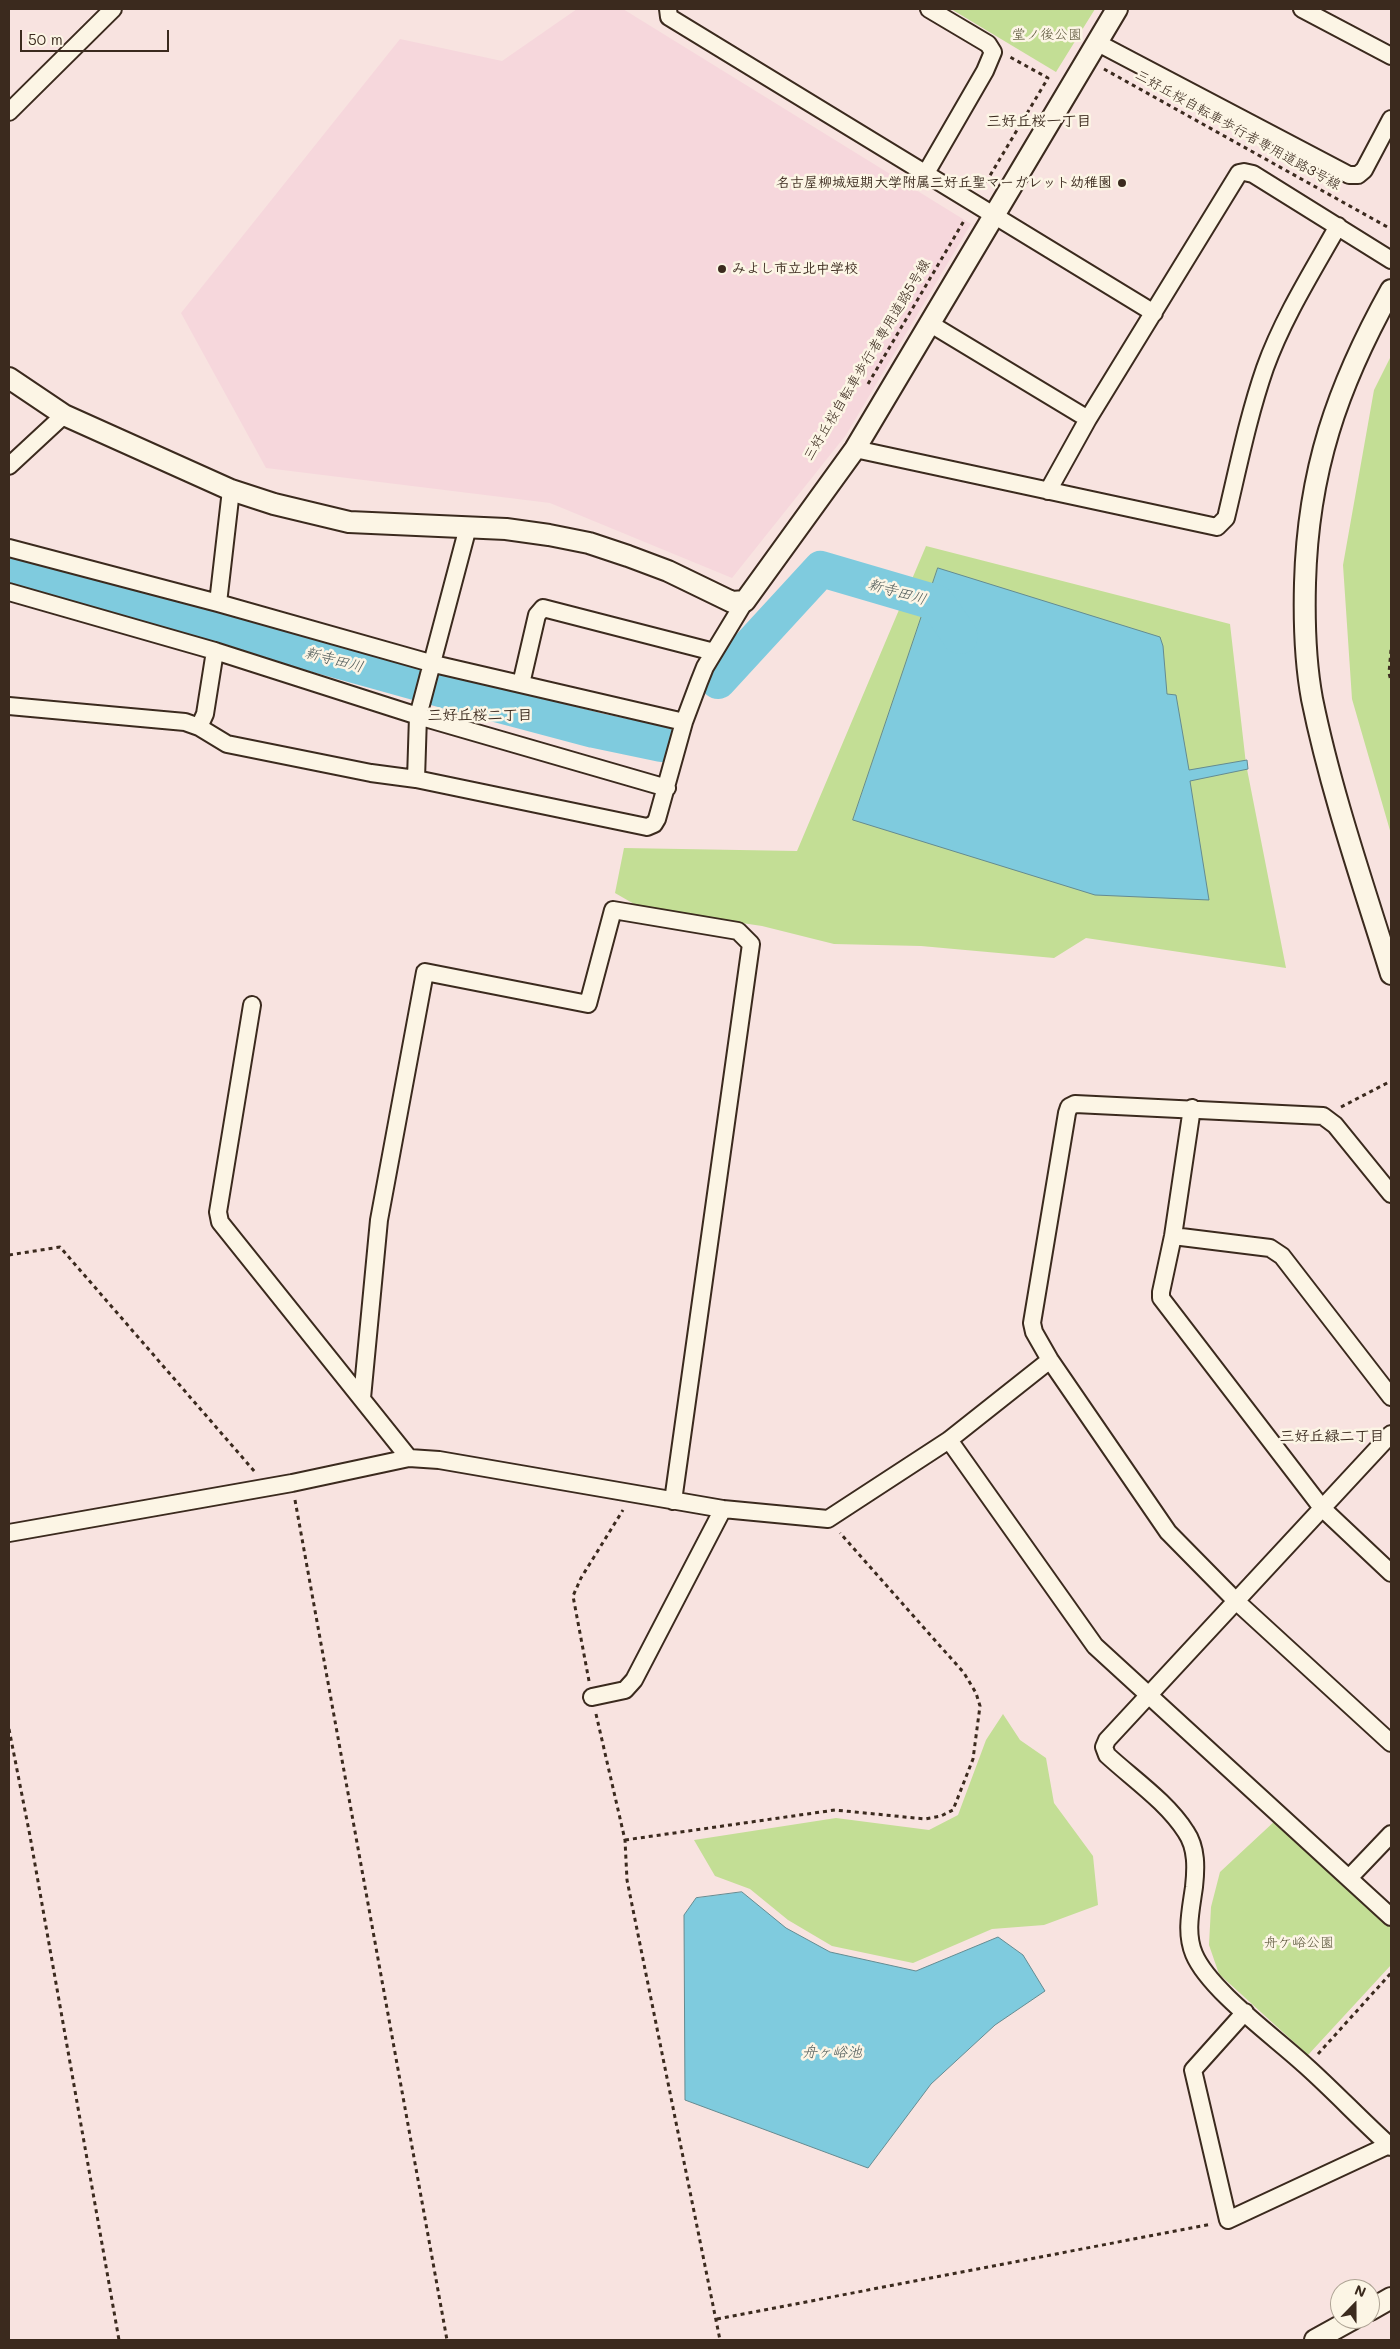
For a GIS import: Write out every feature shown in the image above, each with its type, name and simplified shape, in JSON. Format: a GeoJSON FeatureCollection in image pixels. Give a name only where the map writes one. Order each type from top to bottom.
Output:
{"type":"FeatureCollection","features":[{"type":"Feature","properties":{"kind":"street"},"geometry":{"type":"LineString","coordinates":[[668,9],[669,17],[926,173],[992,216],[1154,313]]}},
{"type":"Feature","properties":{"kind":"street"},"geometry":{"type":"LineString","coordinates":[[926,173],[993,52],[988,44],[929,9]]}},
{"type":"Feature","properties":{"kind":"street"},"geometry":{"type":"LineString","coordinates":[[9,706],[185,722],[199,727],[227,744],[371,773],[416,779],[643,827],[654,824],[667,788],[684,722],[705,667],[745,601],[855,449],[1117,9]]}},
{"type":"Feature","properties":{"kind":"street"},"geometry":{"type":"LineString","coordinates":[[1302,9],[1391,56]]}},
{"type":"Feature","properties":{"kind":"street"},"geometry":{"type":"LineString","coordinates":[[9,112],[109,10]]}},
{"type":"Feature","properties":{"kind":"street"},"geometry":{"type":"LineString","coordinates":[[1091,50],[1349,175],[1358,175],[1364,170],[1391,119]]}},
{"type":"Feature","properties":{"kind":"street"},"geometry":{"type":"LineString","coordinates":[[1048,491],[1088,419],[1239,174],[1244,172],[1253,174],[1391,260]]}},
{"type":"Feature","properties":{"kind":"street"},"geometry":{"type":"LineString","coordinates":[[855,449],[1214,528],[1220,525],[1226,518],[1252,410],[1266,366],[1288,316],[1338,226]]}},
{"type":"Feature","properties":{"kind":"street"},"geometry":{"type":"LineString","coordinates":[[1391,290],[1352,364],[1332,417],[1321,455],[1309,518],[1305,597],[1308,667],[1325,757],[1391,974]]}},
{"type":"Feature","properties":{"kind":"street"},"geometry":{"type":"LineString","coordinates":[[929,323],[1088,419]]}},
{"type":"Feature","properties":{"kind":"street"},"geometry":{"type":"LineString","coordinates":[[9,378],[64,414],[231,490],[321,517],[349,522],[468,527],[549,534],[589,543],[668,572],[732,602],[745,601]]}},
{"type":"Feature","properties":{"kind":"street"},"geometry":{"type":"LineString","coordinates":[[9,466],[64,414]]}},
{"type":"Feature","properties":{"kind":"street"},"geometry":{"type":"LineString","coordinates":[[218,603],[231,490]]}},
{"type":"Feature","properties":{"kind":"street"},"geometry":{"type":"LineString","coordinates":[[416,779],[418,716],[434,664],[468,527]]}},
{"type":"Feature","properties":{"kind":"street"},"geometry":{"type":"LineString","coordinates":[[9,548],[218,603],[434,664],[684,722]]}},
{"type":"Feature","properties":{"kind":"street"},"geometry":{"type":"LineString","coordinates":[[9,592],[215,651],[418,716],[667,788]]}},
{"type":"Feature","properties":{"kind":"street"},"geometry":{"type":"LineString","coordinates":[[521,684],[537,615],[543,608],[714,652]]}},
{"type":"Feature","properties":{"kind":"street"},"geometry":{"type":"LineString","coordinates":[[199,727],[205,714],[215,651]]}},
{"type":"Feature","properties":{"kind":"street"},"geometry":{"type":"LineString","coordinates":[[362,1398],[380,1220],[425,972],[588,1004],[613,910],[738,931],[751,944],[674,1500]]}},
{"type":"Feature","properties":{"kind":"street"},"geometry":{"type":"LineString","coordinates":[[252,1005],[218,1212],[220,1222],[409,1458]]}},
{"type":"Feature","properties":{"kind":"street"},"geometry":{"type":"LineString","coordinates":[[1391,1194],[1335,1125],[1323,1116],[1192,1108],[1076,1104],[1069,1107],[1033,1315],[1034,1332],[1050,1360],[1168,1532],[1236,1601],[1391,1743]]}},
{"type":"Feature","properties":{"kind":"street"},"geometry":{"type":"LineString","coordinates":[[1192,1108],[1173,1236],[1161,1292],[1164,1304],[1322,1508],[1391,1573]]}},
{"type":"Feature","properties":{"kind":"street"},"geometry":{"type":"LineString","coordinates":[[1173,1236],[1270,1248],[1282,1256],[1391,1398]]}},
{"type":"Feature","properties":{"kind":"street"},"geometry":{"type":"LineString","coordinates":[[9,1533],[292,1483],[409,1458],[438,1460],[723,1508],[828,1520],[949,1440],[1050,1360]]}},
{"type":"Feature","properties":{"kind":"street"},"geometry":{"type":"LineString","coordinates":[[1245,2012],[1193,2070],[1228,2220],[1390,2146],[1307,2067],[1224,1993],[1204,1972],[1194,1954],[1189,1935],[1196,1863],[1187,1832],[1171,1813],[1108,1755],[1104,1748],[1107,1740],[1391,1434]]}},
{"type":"Feature","properties":{"kind":"street"},"geometry":{"type":"LineString","coordinates":[[949,1440],[1095,1646],[1391,1917]]}},
{"type":"Feature","properties":{"kind":"street"},"geometry":{"type":"LineString","coordinates":[[592,1697],[625,1690],[634,1680],[723,1508]]}},
{"type":"Feature","properties":{"kind":"street"},"geometry":{"type":"LineString","coordinates":[[1349,1878],[1391,1834]]}},
{"type":"Feature","properties":{"kind":"street"},"geometry":{"type":"LineString","coordinates":[[1380,2304],[1391,2298]]}},
{"type":"Feature","properties":{"kind":"street"},"geometry":{"type":"LineString","coordinates":[[1315,2340],[1335,2329]]}},
{"type":"Feature","properties":{"kind":"path","name":"三好丘桜自転車歩行者専用道路5号線"},"geometry":{"type":"LineString","coordinates":[[866,388],[1048,78],[988,44]]}},
{"type":"Feature","properties":{"kind":"path","name":"三好丘桜自転車歩行者専用道路3号線"},"geometry":{"type":"LineString","coordinates":[[1091,50],[1391,229]]}},
{"type":"Feature","properties":{"kind":"path"},"geometry":{"type":"LineString","coordinates":[[1391,650],[1389,673],[1391,681]]}},
{"type":"Feature","properties":{"kind":"path"},"geometry":{"type":"LineString","coordinates":[[1323,1116],[1391,1081]]}},
{"type":"Feature","properties":{"kind":"path"},"geometry":{"type":"LineString","coordinates":[[9,1255],[60,1247],[268,1486]]}},
{"type":"Feature","properties":{"kind":"path"},"geometry":{"type":"LineString","coordinates":[[292,1483],[447,2340]]}},
{"type":"Feature","properties":{"kind":"path"},"geometry":{"type":"LineString","coordinates":[[633,1494],[581,1578],[573,1596],[592,1697],[625,1840],[627,1880],[720,2340]]}},
{"type":"Feature","properties":{"kind":"path"},"geometry":{"type":"LineString","coordinates":[[625,1840],[835,1810],[925,1819],[941,1816],[953,1810],[974,1759],[980,1706],[976,1693],[964,1673],[828,1520]]}},
{"type":"Feature","properties":{"kind":"path"},"geometry":{"type":"LineString","coordinates":[[9,1729],[30,1836],[119,2340]]}},
{"type":"Feature","properties":{"kind":"path"},"geometry":{"type":"LineString","coordinates":[[1307,2067],[1391,1973]]}},
{"type":"Feature","properties":{"kind":"path"},"geometry":{"type":"LineString","coordinates":[[717,2320],[1228,2220]]}},
{"type":"Feature","properties":{"kind":"shaded area"},"geometry":{"type":"Polygon","coordinates":[[[577,9],[623,9],[971,224],[846,435],[732,578],[550,503],[266,468],[181,313],[400,39],[502,61],[577,9]]]}},
{"type":"Feature","properties":{"kind":"green space","name":"堂ノ後公園"},"geometry":{"type":"Polygon","coordinates":[[[951,9],[1095,9],[1056,72],[951,9]]]}},
{"type":"Feature","properties":{"kind":"green space"},"geometry":{"type":"Polygon","coordinates":[[[1391,356],[1391,834],[1352,699],[1343,565],[1374,390],[1391,356]]]}},
{"type":"Feature","properties":{"kind":"green space"},"geometry":{"type":"Polygon","coordinates":[[[926,546],[1230,624],[1246,764],[1286,968],[1086,938],[1054,958],[921,946],[834,944],[762,926],[641,908],[615,893],[624,848],[797,851],[926,546]]]}},
{"type":"Feature","properties":{"kind":"green space"},"geometry":{"type":"Polygon","coordinates":[[[1003,1714],[1020,1740],[1046,1758],[1054,1803],[1093,1856],[1098,1905],[1044,1925],[992,1929],[913,1963],[832,1946],[788,1920],[750,1889],[715,1876],[694,1840],[836,1818],[929,1830],[958,1815],[986,1740],[1003,1714]]]}},
{"type":"Feature","properties":{"kind":"green space","name":"舟ケ峪公園"},"geometry":{"type":"Polygon","coordinates":[[[1277,1819],[1391,1923],[1391,1965],[1308,2055],[1219,1974],[1209,1945],[1211,1907],[1220,1872],[1277,1819]]]}},
{"type":"Feature","properties":{"kind":"water"},"geometry":{"type":"Polygon","coordinates":[[[938,568],[1160,637],[1163,646],[1167,694],[1176,695],[1189,770],[1247,760],[1248,769],[1190,781],[1209,900],[1095,895],[853,820],[938,568]]]}},
{"type":"Feature","properties":{"kind":"water","name":"舟ヶ峪池"},"geometry":{"type":"Polygon","coordinates":[[[742,1892],[786,1928],[830,1952],[916,1971],[998,1937],[1023,1955],[1045,1991],[995,2025],[931,2084],[868,2168],[685,2100],[684,1915],[696,1898],[742,1892]]]}},
{"type":"Feature","properties":{"kind":"waterway","name":"新寺田川"},"geometry":{"type":"LineString","coordinates":[[9,569],[458,694],[594,730],[661,744]]}},
{"type":"Feature","properties":{"kind":"waterway","name":"新寺田川"},"geometry":{"type":"LineString","coordinates":[[718,681],[821,569],[937,603],[960,636]]}},
{"type":"Feature","properties":{"kind":"place","name":"名古屋柳城短期大学附属三好丘聖マーガレット幼稚園"},"geometry":{"type":"Point","coordinates":[1122,183]}},
{"type":"Feature","properties":{"kind":"place","name":"みよし市立北中学校"},"geometry":{"type":"Point","coordinates":[722,269]}},
{"type":"Feature","properties":{"kind":"district","name":"三好丘桜一丁目"},"geometry":{"type":"Point","coordinates":[1039,121]}},
{"type":"Feature","properties":{"kind":"district","name":"三好丘桜二丁目"},"geometry":{"type":"Point","coordinates":[480,715]}},
{"type":"Feature","properties":{"kind":"district","name":"三好丘緑二丁目"},"geometry":{"type":"Point","coordinates":[1332,1436]}}]}
